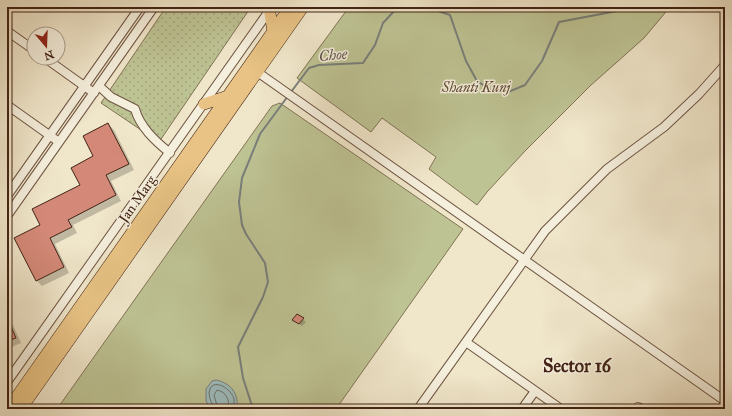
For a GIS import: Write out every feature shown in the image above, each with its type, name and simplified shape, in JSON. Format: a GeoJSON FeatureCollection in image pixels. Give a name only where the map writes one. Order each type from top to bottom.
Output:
{"type":"FeatureCollection","features":[{"type":"Feature","properties":{"kind":"main road","name":"Jan Marg"},"geometry":{"type":"LineString","coordinates":[[21,409],[253,69],[273,32],[290,7]]}},
{"type":"Feature","properties":{"kind":"main road","name":"Jan Marg"},"geometry":{"type":"LineString","coordinates":[[8,409],[228,96],[253,69],[303,7]]}},
{"type":"Feature","properties":{"kind":"main road"},"geometry":{"type":"LineString","coordinates":[[269,9],[273,32]]}},
{"type":"Feature","properties":{"kind":"main road"},"geometry":{"type":"LineString","coordinates":[[204,104],[228,96]]}},
{"type":"Feature","properties":{"kind":"street"},"geometry":{"type":"LineString","coordinates":[[7,196],[140,7]]}},
{"type":"Feature","properties":{"kind":"street"},"geometry":{"type":"LineString","coordinates":[[7,216],[154,7]]}},
{"type":"Feature","properties":{"kind":"street"},"geometry":{"type":"LineString","coordinates":[[7,382],[170,153],[269,9]]}},
{"type":"Feature","properties":{"kind":"street"},"geometry":{"type":"LineString","coordinates":[[7,31],[26,44]]}},
{"type":"Feature","properties":{"kind":"street"},"geometry":{"type":"LineString","coordinates":[[418,409],[545,231],[606,169],[664,127],[699,94],[725,65]]}},
{"type":"Feature","properties":{"kind":"street"},"geometry":{"type":"LineString","coordinates":[[56,66],[84,86],[96,89],[135,109],[138,119],[156,142],[170,153]]}},
{"type":"Feature","properties":{"kind":"street"},"geometry":{"type":"LineString","coordinates":[[253,69],[725,401]]}},
{"type":"Feature","properties":{"kind":"street"},"geometry":{"type":"LineString","coordinates":[[7,105],[59,142]]}},
{"type":"Feature","properties":{"kind":"street"},"geometry":{"type":"LineString","coordinates":[[466,342],[561,409]]}},
{"type":"Feature","properties":{"kind":"street"},"geometry":{"type":"LineString","coordinates":[[522,409],[535,391]]}},
{"type":"Feature","properties":{"kind":"green space"},"geometry":{"type":"Polygon","coordinates":[[[166,7],[251,7],[159,142],[101,103],[166,7]]]}},
{"type":"Feature","properties":{"kind":"green space","name":"Shanti Kunj"},"geometry":{"type":"Polygon","coordinates":[[[349,7],[670,7],[644,38],[590,86],[525,151],[477,205],[429,169],[436,157],[382,118],[371,132],[297,78],[349,7]]]}},
{"type":"Feature","properties":{"kind":"green space"},"geometry":{"type":"Polygon","coordinates":[[[280,103],[463,229],[336,409],[57,409],[272,106],[280,103]]]}},
{"type":"Feature","properties":{"kind":"water"},"geometry":{"type":"Polygon","coordinates":[[[212,381],[221,381],[233,390],[237,399],[237,409],[210,409],[206,401],[206,389],[212,381]]]}},
{"type":"Feature","properties":{"kind":"building"},"geometry":{"type":"Polygon","coordinates":[[[108,123],[129,164],[106,175],[116,195],[68,220],[72,227],[50,238],[64,267],[36,281],[14,238],[40,225],[32,209],[80,185],[71,168],[93,156],[83,136],[108,123]]]}},
{"type":"Feature","properties":{"kind":"building"},"geometry":{"type":"Polygon","coordinates":[[[297,314],[304,318],[299,324],[292,320],[297,314]]]}},
{"type":"Feature","properties":{"kind":"building"},"geometry":{"type":"Polygon","coordinates":[[[7,317],[16,338],[7,341],[7,317]]]}},
{"type":"Feature","properties":{"kind":"waterway","name":"Choe"},"geometry":{"type":"LineString","coordinates":[[291,92],[309,68],[319,65],[363,63],[375,45],[383,23],[396,9],[426,7],[450,15],[466,61],[477,81],[494,92],[508,92],[525,85],[542,61],[559,22],[638,7]]}},
{"type":"Feature","properties":{"kind":"waterway","name":"Choe"},"geometry":{"type":"LineString","coordinates":[[253,409],[243,378],[238,347],[263,297],[268,282],[265,263],[246,234],[242,225],[239,202],[242,178],[260,134],[288,96]]}},
{"type":"Feature","properties":{"kind":"district","name":"Sector 16"},"geometry":{"type":"Point","coordinates":[577,366]}}]}
